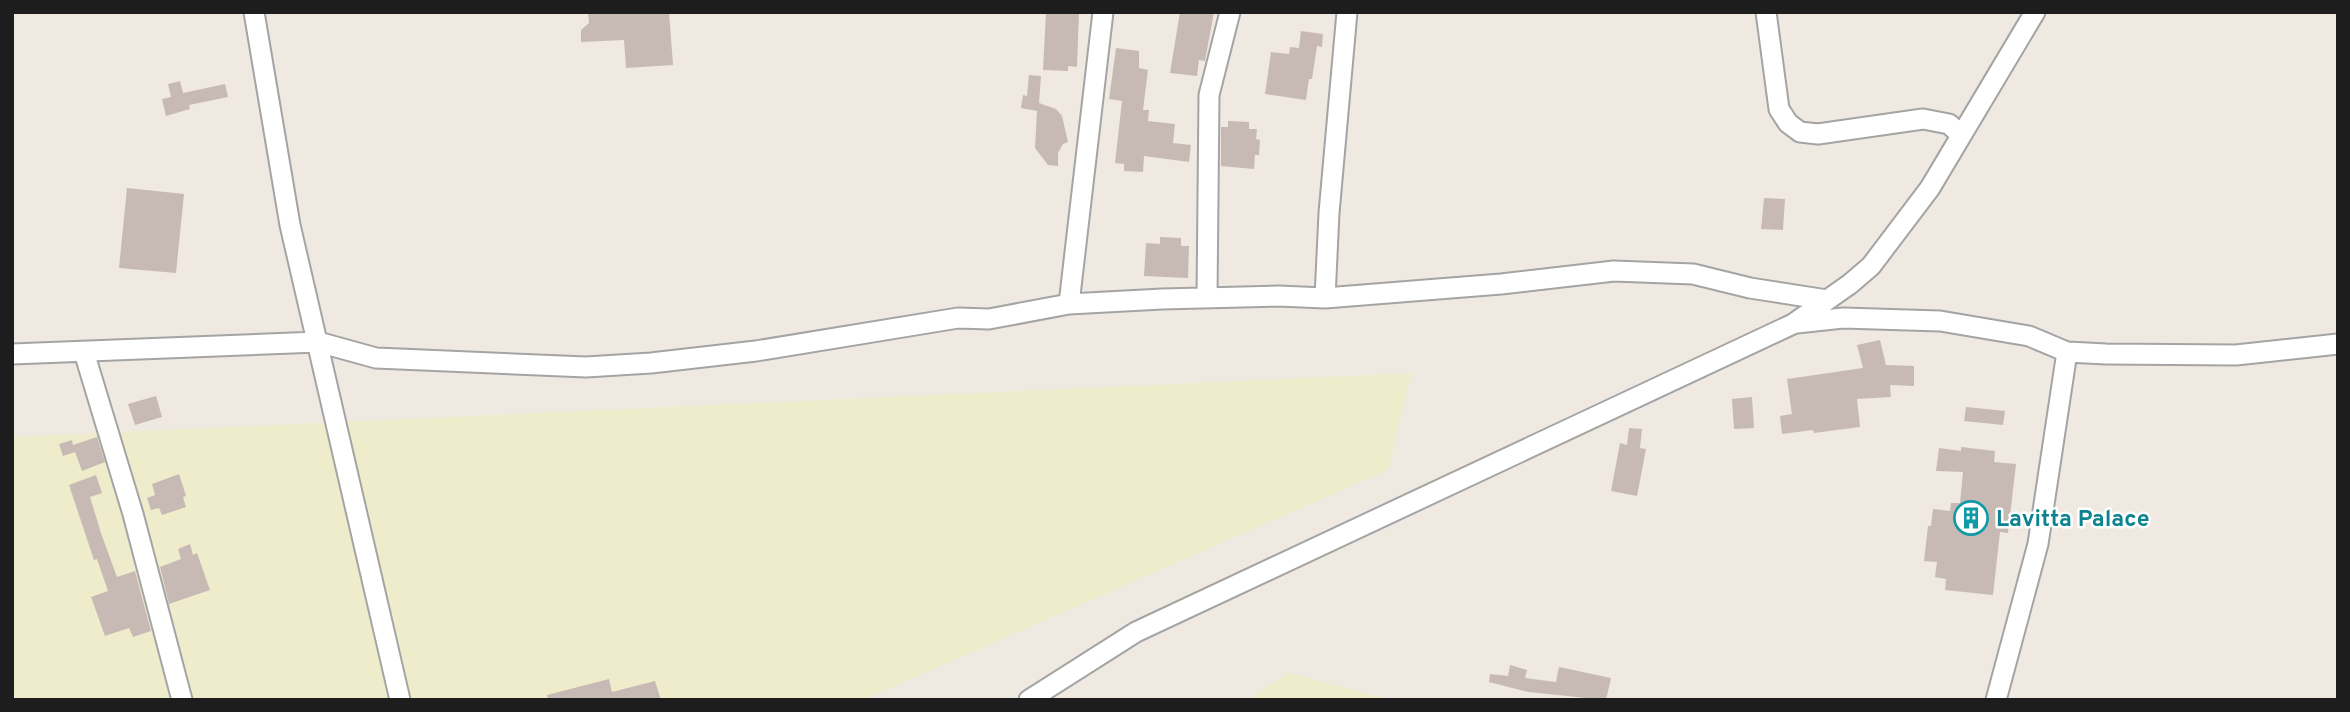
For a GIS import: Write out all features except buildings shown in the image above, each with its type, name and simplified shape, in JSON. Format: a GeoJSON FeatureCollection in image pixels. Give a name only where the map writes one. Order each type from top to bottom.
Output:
{"type":"FeatureCollection","features":[{"type":"Feature","properties":{"kind":"street"},"geometry":{"type":"LineString","coordinates":[[254,12],[290,225],[401,700]]}},
{"type":"Feature","properties":{"kind":"street"},"geometry":{"type":"LineString","coordinates":[[1069,304],[1103,12]]}},
{"type":"Feature","properties":{"kind":"street"},"geometry":{"type":"LineString","coordinates":[[1207,298],[1209,95],[1230,12]]}},
{"type":"Feature","properties":{"kind":"street"},"geometry":{"type":"LineString","coordinates":[[1325,298],[1329,213],[1347,12]]}},
{"type":"Feature","properties":{"kind":"street"},"geometry":{"type":"LineString","coordinates":[[1766,12],[1779,109],[1788,123],[1800,132],[1818,134],[1923,119],[1949,124],[1961,135]]}},
{"type":"Feature","properties":{"kind":"street"},"geometry":{"type":"LineString","coordinates":[[1029,700],[1136,632],[1793,324],[1871,267],[1930,188],[2035,12]]}},
{"type":"Feature","properties":{"kind":"street"},"geometry":{"type":"LineString","coordinates":[[12,354],[318,341],[376,358],[526,365],[651,363],[756,351],[958,318],[989,318],[1069,304],[1278,296],[1325,298],[1501,284],[1614,271],[1693,274],[1749,288],[1827,300]]}},
{"type":"Feature","properties":{"kind":"street"},"geometry":{"type":"LineString","coordinates":[[1793,324],[1843,318],[1940,321],[2029,336],[2067,352],[2106,354],[2236,355],[2338,344]]}},
{"type":"Feature","properties":{"kind":"street"},"geometry":{"type":"LineString","coordinates":[[84,352],[133,514],[182,700]]}},
{"type":"Feature","properties":{"kind":"street"},"geometry":{"type":"LineString","coordinates":[[1996,700],[2038,544],[2067,352]]}},
{"type":"Feature","properties":{"kind":"shaded area"},"geometry":{"type":"Polygon","coordinates":[[[1412,373],[1388,470],[863,700],[12,700],[12,437],[1412,373]]]}},
{"type":"Feature","properties":{"kind":"shaded area"},"geometry":{"type":"Polygon","coordinates":[[[1289,673],[1393,700],[1247,700],[1289,673]]]}},
{"type":"Feature","properties":{"kind":"place","name":"Lavitta Palace"},"geometry":{"type":"Point","coordinates":[1971,518]}}]}
